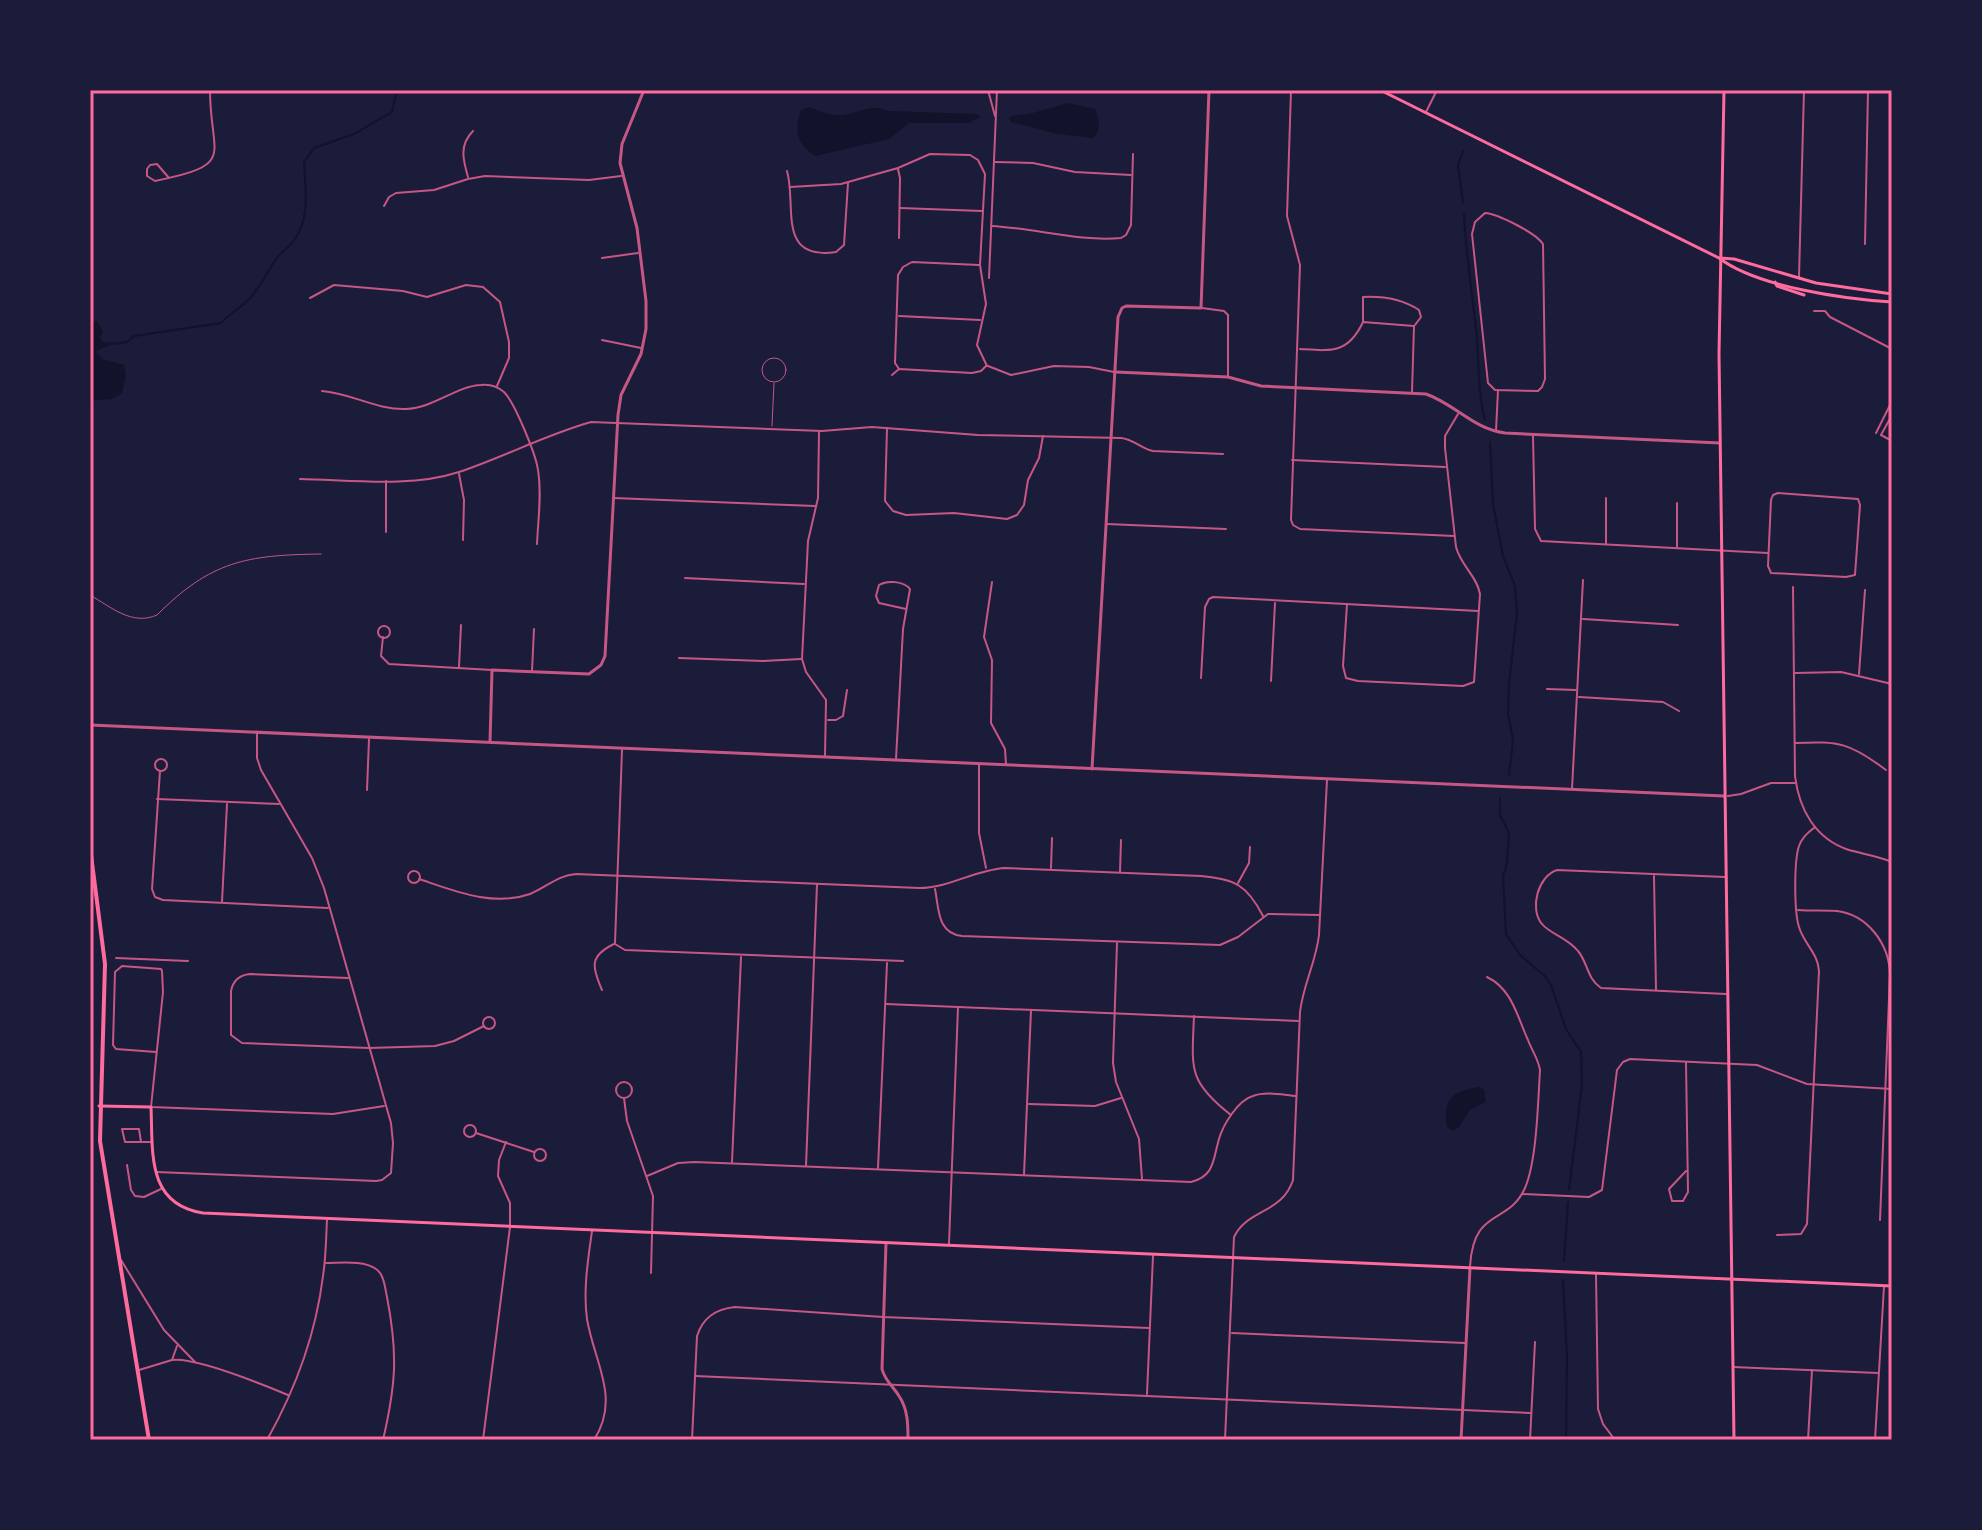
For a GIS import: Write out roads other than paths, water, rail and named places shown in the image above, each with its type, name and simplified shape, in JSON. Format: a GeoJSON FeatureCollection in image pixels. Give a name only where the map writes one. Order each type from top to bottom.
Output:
{"type":"FeatureCollection","features":[{"type":"Feature","properties":{"kind":"main road"},"geometry":{"type":"LineString","coordinates":[[1380,90],[1719,258],[1731,267],[1775,282],[1835,295],[1892,302]]}},
{"type":"Feature","properties":{"kind":"main road"},"geometry":{"type":"LineString","coordinates":[[1724,90],[1719,258],[1720,443],[1734,1440]]}},
{"type":"Feature","properties":{"kind":"main road"},"geometry":{"type":"LineString","coordinates":[[1719,258],[1734,259],[1836,287],[1892,294]]}},
{"type":"Feature","properties":{"kind":"main road"},"geometry":{"type":"LineString","coordinates":[[1775,282],[1777,286],[1804,295]]}},
{"type":"Feature","properties":{"kind":"main road"},"geometry":{"type":"LineString","coordinates":[[90,847],[105,951],[99,1106],[102,1159],[149,1440]]}},
{"type":"Feature","properties":{"kind":"main road"},"geometry":{"type":"LineString","coordinates":[[99,1106],[151,1107],[155,1172],[162,1188],[180,1205],[196,1212],[1892,1286]]}},
{"type":"Feature","properties":{"kind":"street"},"geometry":{"type":"LineString","coordinates":[[169,178],[157,164],[147,169],[151,180],[169,178],[199,170],[209,163],[214,154],[216,141],[210,90]]}},
{"type":"Feature","properties":{"kind":"street"},"geometry":{"type":"LineString","coordinates":[[383,637],[380,647],[382,659],[393,666],[586,674],[594,672],[601,665],[605,653],[617,422],[621,395],[637,367],[642,349],[647,310],[634,212],[622,175],[622,144],[644,90]]}},
{"type":"Feature","properties":{"kind":"street"},"geometry":{"type":"LineString","coordinates":[[988,90],[996,118]]}},
{"type":"Feature","properties":{"kind":"street"},"geometry":{"type":"LineString","coordinates":[[989,278],[997,90]]}},
{"type":"Feature","properties":{"kind":"street"},"geometry":{"type":"LineString","coordinates":[[1201,308],[1209,90]]}},
{"type":"Feature","properties":{"kind":"street"},"geometry":{"type":"LineString","coordinates":[[1291,90],[1287,216],[1300,265],[1290,515],[1293,525],[1300,529],[1454,536]]}},
{"type":"Feature","properties":{"kind":"street"},"geometry":{"type":"LineString","coordinates":[[1425,113],[1437,90]]}},
{"type":"Feature","properties":{"kind":"street"},"geometry":{"type":"LineString","coordinates":[[1799,279],[1804,90]]}},
{"type":"Feature","properties":{"kind":"street"},"geometry":{"type":"LineString","coordinates":[[1865,244],[1868,90]]}},
{"type":"Feature","properties":{"kind":"street"},"geometry":{"type":"LineString","coordinates":[[468,179],[463,147],[473,131]]}},
{"type":"Feature","properties":{"kind":"street"},"geometry":{"type":"LineString","coordinates":[[790,187],[828,187],[898,168],[930,154],[975,157],[982,164],[985,174],[980,265],[986,304],[977,345],[987,366],[1011,375],[1054,366],[1089,367],[1115,372],[1228,377],[1255,386],[1412,393],[1435,397],[1479,427],[1495,432],[1720,443]]}},
{"type":"Feature","properties":{"kind":"street"},"geometry":{"type":"LineString","coordinates":[[991,226],[1027,228],[1072,236],[1115,238],[1126,235],[1131,225],[1133,154]]}},
{"type":"Feature","properties":{"kind":"street"},"geometry":{"type":"LineString","coordinates":[[994,162],[1033,163],[1075,172],[1132,175]]}},
{"type":"Feature","properties":{"kind":"street"},"geometry":{"type":"LineString","coordinates":[[898,168],[899,238]]}},
{"type":"Feature","properties":{"kind":"street"},"geometry":{"type":"LineString","coordinates":[[787,171],[791,221],[798,241],[804,249],[821,253],[836,252],[844,245],[848,182]]}},
{"type":"Feature","properties":{"kind":"street"},"geometry":{"type":"LineString","coordinates":[[384,206],[389,197],[396,193],[434,190],[485,176],[600,180],[622,175]]}},
{"type":"Feature","properties":{"kind":"street"},"geometry":{"type":"LineString","coordinates":[[900,208],[983,211]]}},
{"type":"Feature","properties":{"kind":"street"},"geometry":{"type":"LineString","coordinates":[[1485,213],[1537,237],[1544,246],[1544,385],[1535,391],[1498,390],[1492,389],[1488,383],[1472,239],[1475,222],[1485,213]]}},
{"type":"Feature","properties":{"kind":"street"},"geometry":{"type":"LineString","coordinates":[[602,258],[640,252]]}},
{"type":"Feature","properties":{"kind":"street"},"geometry":{"type":"LineString","coordinates":[[899,369],[895,363],[898,275],[906,264],[980,265]]}},
{"type":"Feature","properties":{"kind":"street"},"geometry":{"type":"LineString","coordinates":[[310,298],[334,285],[403,291],[427,297],[466,285],[483,287],[500,302],[509,342],[509,358],[496,387]]}},
{"type":"Feature","properties":{"kind":"street"},"geometry":{"type":"LineString","coordinates":[[1297,348],[1326,350],[1343,347],[1356,337],[1363,322],[1363,297],[1380,297],[1410,304],[1419,310],[1421,317],[1414,326],[1412,393]]}},
{"type":"Feature","properties":{"kind":"street"},"geometry":{"type":"LineString","coordinates":[[1092,769],[1118,317],[1122,308],[1131,305],[1224,311],[1228,315],[1228,377]]}},
{"type":"Feature","properties":{"kind":"street"},"geometry":{"type":"LineString","coordinates":[[1814,311],[1825,311],[1830,317],[1892,349]]}},
{"type":"Feature","properties":{"kind":"street"},"geometry":{"type":"LineString","coordinates":[[897,316],[981,320]]}},
{"type":"Feature","properties":{"kind":"street"},"geometry":{"type":"LineString","coordinates":[[1363,322],[1414,326]]}},
{"type":"Feature","properties":{"kind":"street"},"geometry":{"type":"LineString","coordinates":[[602,340],[642,349]]}},
{"type":"Feature","properties":{"kind":"street"},"geometry":{"type":"LineString","coordinates":[[892,375],[899,369],[972,373],[987,366]]}},
{"type":"Feature","properties":{"kind":"street"},"geometry":{"type":"LineString","coordinates":[[322,391],[339,392],[375,405],[404,409],[429,405],[477,385],[496,387],[508,397],[536,462],[540,485],[537,544]]}},
{"type":"Feature","properties":{"kind":"street"},"geometry":{"type":"LineString","coordinates":[[1495,432],[1498,390]]}},
{"type":"Feature","properties":{"kind":"street"},"geometry":{"type":"LineString","coordinates":[[1892,401],[1875,432],[1892,441]]}},
{"type":"Feature","properties":{"kind":"street"},"geometry":{"type":"LineString","coordinates":[[1347,604],[1343,666],[1346,678],[1463,686],[1474,682],[1479,586],[1458,555],[1446,467],[1445,436],[1459,413]]}},
{"type":"Feature","properties":{"kind":"street"},"geometry":{"type":"LineString","coordinates":[[1881,435],[1892,415]]}},
{"type":"Feature","properties":{"kind":"street"},"geometry":{"type":"LineString","coordinates":[[300,479],[386,481],[459,472],[591,422],[819,431],[887,428],[978,435],[1112,438],[1131,440],[1147,450],[1223,454]]}},
{"type":"Feature","properties":{"kind":"street"},"geometry":{"type":"LineString","coordinates":[[887,428],[885,501],[893,511],[906,515],[954,513],[1007,519],[1017,515],[1024,505],[1028,480],[1039,458],[1043,435]]}},
{"type":"Feature","properties":{"kind":"street"},"geometry":{"type":"LineString","coordinates":[[819,431],[816,506],[808,541],[802,659],[806,672],[826,700],[825,757]]}},
{"type":"Feature","properties":{"kind":"street"},"geometry":{"type":"LineString","coordinates":[[1533,435],[1537,538],[1545,542],[1768,553]]}},
{"type":"Feature","properties":{"kind":"street"},"geometry":{"type":"LineString","coordinates":[[1292,460],[1446,467]]}},
{"type":"Feature","properties":{"kind":"street"},"geometry":{"type":"LineString","coordinates":[[459,472],[464,500],[463,540]]}},
{"type":"Feature","properties":{"kind":"street"},"geometry":{"type":"LineString","coordinates":[[386,481],[386,532]]}},
{"type":"Feature","properties":{"kind":"street"},"geometry":{"type":"LineString","coordinates":[[1778,493],[1856,497],[1860,505],[1855,575],[1771,573],[1768,553],[1771,497],[1778,493]]}},
{"type":"Feature","properties":{"kind":"street"},"geometry":{"type":"LineString","coordinates":[[613,498],[816,506]]}},
{"type":"Feature","properties":{"kind":"street"},"geometry":{"type":"LineString","coordinates":[[1606,498],[1606,545]]}},
{"type":"Feature","properties":{"kind":"street"},"geometry":{"type":"LineString","coordinates":[[1677,503],[1677,548]]}},
{"type":"Feature","properties":{"kind":"street"},"geometry":{"type":"LineString","coordinates":[[1107,524],[1226,529]]}},
{"type":"Feature","properties":{"kind":"street"},"geometry":{"type":"LineString","coordinates":[[685,578],[805,584]]}},
{"type":"Feature","properties":{"kind":"street"},"geometry":{"type":"LineString","coordinates":[[1572,790],[1583,580]]}},
{"type":"Feature","properties":{"kind":"street"},"geometry":{"type":"LineString","coordinates":[[896,760],[903,629],[910,593],[909,586],[902,583],[885,582],[879,585],[876,596],[879,603],[906,609]]}},
{"type":"Feature","properties":{"kind":"street"},"geometry":{"type":"LineString","coordinates":[[992,582],[984,637],[992,660],[991,723],[1005,749],[1006,765]]}},
{"type":"Feature","properties":{"kind":"street"},"geometry":{"type":"LineString","coordinates":[[1793,587],[1796,783],[1801,806],[1815,827],[1837,845],[1892,862]]}},
{"type":"Feature","properties":{"kind":"street"},"geometry":{"type":"LineString","coordinates":[[1859,675],[1865,590]]}},
{"type":"Feature","properties":{"kind":"street"},"geometry":{"type":"LineString","coordinates":[[1201,678],[1205,607],[1213,597],[1480,611]]}},
{"type":"Feature","properties":{"kind":"street"},"geometry":{"type":"LineString","coordinates":[[1271,681],[1275,601]]}},
{"type":"Feature","properties":{"kind":"street"},"geometry":{"type":"LineString","coordinates":[[1582,619],[1678,625]]}},
{"type":"Feature","properties":{"kind":"street"},"geometry":{"type":"LineString","coordinates":[[459,669],[461,625]]}},
{"type":"Feature","properties":{"kind":"street"},"geometry":{"type":"LineString","coordinates":[[532,672],[534,629]]}},
{"type":"Feature","properties":{"kind":"street"},"geometry":{"type":"LineString","coordinates":[[679,658],[802,659]]}},
{"type":"Feature","properties":{"kind":"street"},"geometry":{"type":"LineString","coordinates":[[490,742],[492,670]]}},
{"type":"Feature","properties":{"kind":"street"},"geometry":{"type":"LineString","coordinates":[[1794,673],[1859,675],[1892,684]]}},
{"type":"Feature","properties":{"kind":"street"},"geometry":{"type":"LineString","coordinates":[[1547,689],[1577,690]]}},
{"type":"Feature","properties":{"kind":"street"},"geometry":{"type":"LineString","coordinates":[[827,720],[841,718],[847,690]]}},
{"type":"Feature","properties":{"kind":"street"},"geometry":{"type":"LineString","coordinates":[[1577,696],[1663,702],[1679,711]]}},
{"type":"Feature","properties":{"kind":"street"},"geometry":{"type":"LineString","coordinates":[[90,725],[1724,796],[1741,794],[1771,783],[1796,783]]}},
{"type":"Feature","properties":{"kind":"street"},"geometry":{"type":"LineString","coordinates":[[155,1172],[376,1181],[388,1177],[392,1167],[393,1143],[385,1106],[318,870],[261,770],[257,758],[257,732]]}},
{"type":"Feature","properties":{"kind":"street"},"geometry":{"type":"LineString","coordinates":[[367,790],[369,737]]}},
{"type":"Feature","properties":{"kind":"street"},"geometry":{"type":"LineString","coordinates":[[1795,743],[1847,745],[1861,751],[1886,770]]}},
{"type":"Feature","properties":{"kind":"street"},"geometry":{"type":"LineString","coordinates":[[615,944],[622,748]]}},
{"type":"Feature","properties":{"kind":"street"},"geometry":{"type":"LineString","coordinates":[[979,764],[979,833],[986,869]]}},
{"type":"Feature","properties":{"kind":"street"},"geometry":{"type":"LineString","coordinates":[[160,771],[152,889],[155,897],[163,900],[329,908]]}},
{"type":"Feature","properties":{"kind":"street"},"geometry":{"type":"LineString","coordinates":[[1225,1440],[1234,1237],[1239,1228],[1280,1202],[1290,1188],[1294,1171],[1299,1021],[1303,991],[1317,952],[1327,779]]}},
{"type":"Feature","properties":{"kind":"street"},"geometry":{"type":"LineString","coordinates":[[156,799],[280,804]]}},
{"type":"Feature","properties":{"kind":"street"},"geometry":{"type":"LineString","coordinates":[[222,903],[227,802]]}},
{"type":"Feature","properties":{"kind":"street"},"geometry":{"type":"LineString","coordinates":[[1777,1235],[1798,1235],[1807,1227],[1819,963],[1799,928],[1798,848],[1815,827]]}},
{"type":"Feature","properties":{"kind":"street"},"geometry":{"type":"LineString","coordinates":[[1051,871],[1052,838]]}},
{"type":"Feature","properties":{"kind":"street"},"geometry":{"type":"LineString","coordinates":[[1120,873],[1121,840]]}},
{"type":"Feature","properties":{"kind":"street"},"geometry":{"type":"LineString","coordinates":[[1238,884],[1249,863],[1250,847]]}},
{"type":"Feature","properties":{"kind":"street"},"geometry":{"type":"LineString","coordinates":[[419,879],[499,900],[532,893],[562,876],[616,875],[935,887],[986,869],[1120,873],[1219,878],[1238,884],[1254,898],[1263,916]]}},
{"type":"Feature","properties":{"kind":"street"},"geometry":{"type":"LineString","coordinates":[[1725,877],[1552,871],[1539,884],[1537,911],[1542,924],[1582,955],[1589,977],[1597,986],[1605,989],[1727,994]]}},
{"type":"Feature","properties":{"kind":"street"},"geometry":{"type":"LineString","coordinates":[[1654,874],[1656,991]]}},
{"type":"Feature","properties":{"kind":"street"},"geometry":{"type":"LineString","coordinates":[[805,1167],[817,884]]}},
{"type":"Feature","properties":{"kind":"street"},"geometry":{"type":"LineString","coordinates":[[935,887],[942,925],[954,935],[1220,945],[1238,937],[1263,916],[1277,913],[1320,915]]}},
{"type":"Feature","properties":{"kind":"street"},"geometry":{"type":"LineString","coordinates":[[1797,910],[1844,912],[1865,923],[1881,940],[1888,958],[1890,974],[1880,1220]]}},
{"type":"Feature","properties":{"kind":"street"},"geometry":{"type":"LineString","coordinates":[[1117,942],[1113,1063],[1122,1098],[1139,1139],[1142,1180]]}},
{"type":"Feature","properties":{"kind":"street"},"geometry":{"type":"LineString","coordinates":[[615,944],[625,950],[903,961]]}},
{"type":"Feature","properties":{"kind":"street"},"geometry":{"type":"LineString","coordinates":[[602,990],[595,970],[595,958],[615,944]]}},
{"type":"Feature","properties":{"kind":"street"},"geometry":{"type":"LineString","coordinates":[[732,1163],[741,954]]}},
{"type":"Feature","properties":{"kind":"street"},"geometry":{"type":"LineString","coordinates":[[116,958],[188,961]]}},
{"type":"Feature","properties":{"kind":"street"},"geometry":{"type":"LineString","coordinates":[[158,961],[163,992],[151,1107],[333,1114],[385,1106]]}},
{"type":"Feature","properties":{"kind":"street"},"geometry":{"type":"LineString","coordinates":[[878,1170],[887,961]]}},
{"type":"Feature","properties":{"kind":"street"},"geometry":{"type":"LineString","coordinates":[[156,1052],[126,1052],[113,1045],[115,972],[122,966],[161,970]]}},
{"type":"Feature","properties":{"kind":"street"},"geometry":{"type":"LineString","coordinates":[[349,978],[250,974],[238,979],[231,991],[233,1039],[242,1043],[369,1048],[435,1046],[454,1041],[484,1026]]}},
{"type":"Feature","properties":{"kind":"street"},"geometry":{"type":"LineString","coordinates":[[1461,1440],[1472,1245],[1480,1230],[1522,1194],[1531,1165],[1540,1070],[1537,1056],[1514,1005],[1498,983],[1487,977]]}},
{"type":"Feature","properties":{"kind":"street"},"geometry":{"type":"LineString","coordinates":[[886,1004],[1299,1021]]}},
{"type":"Feature","properties":{"kind":"street"},"geometry":{"type":"LineString","coordinates":[[949,1245],[958,1007]]}},
{"type":"Feature","properties":{"kind":"street"},"geometry":{"type":"LineString","coordinates":[[1024,1176],[1031,1010]]}},
{"type":"Feature","properties":{"kind":"street"},"geometry":{"type":"LineString","coordinates":[[1194,1016],[1192,1061],[1195,1076],[1210,1098],[1232,1115]]}},
{"type":"Feature","properties":{"kind":"street"},"geometry":{"type":"LineString","coordinates":[[1522,1194],[1589,1197],[1602,1190],[1620,1065],[1634,1059],[1757,1065],[1814,1085],[1892,1089]]}},
{"type":"Feature","properties":{"kind":"street"},"geometry":{"type":"LineString","coordinates":[[1686,1061],[1688,1192],[1686,1199],[1672,1201],[1669,1189],[1686,1171]]}},
{"type":"Feature","properties":{"kind":"street"},"geometry":{"type":"LineString","coordinates":[[647,1176],[678,1163],[732,1163],[1185,1183],[1202,1179],[1214,1164],[1218,1140],[1243,1101],[1256,1095],[1296,1096]]}},
{"type":"Feature","properties":{"kind":"street"},"geometry":{"type":"LineString","coordinates":[[624,1098],[627,1121],[654,1201],[651,1273]]}},
{"type":"Feature","properties":{"kind":"street"},"geometry":{"type":"LineString","coordinates":[[1028,1104],[1095,1106],[1122,1098]]}},
{"type":"Feature","properties":{"kind":"street"},"geometry":{"type":"LineString","coordinates":[[141,1142],[139,1129],[122,1129],[125,1142],[141,1142],[152,1142]]}},
{"type":"Feature","properties":{"kind":"street"},"geometry":{"type":"LineString","coordinates":[[476,1133],[534,1152]]}},
{"type":"Feature","properties":{"kind":"street"},"geometry":{"type":"LineString","coordinates":[[483,1440],[510,1227],[510,1203],[498,1176],[499,1160],[506,1142]]}},
{"type":"Feature","properties":{"kind":"street"},"geometry":{"type":"LineString","coordinates":[[127,1165],[135,1196],[144,1197],[162,1188]]}},
{"type":"Feature","properties":{"kind":"street"},"geometry":{"type":"LineString","coordinates":[[267,1440],[288,1396],[318,1307],[325,1263],[327,1219]]}},
{"type":"Feature","properties":{"kind":"street"},"geometry":{"type":"LineString","coordinates":[[592,1230],[586,1273],[587,1318],[607,1406],[594,1440]]}},
{"type":"Feature","properties":{"kind":"street"},"geometry":{"type":"LineString","coordinates":[[887,1242],[882,1369],[907,1414],[908,1440]]}},
{"type":"Feature","properties":{"kind":"street"},"geometry":{"type":"LineString","coordinates":[[1147,1395],[1153,1254]]}},
{"type":"Feature","properties":{"kind":"street"},"geometry":{"type":"LineString","coordinates":[[118,1255],[149,1308],[177,1345],[195,1362]]}},
{"type":"Feature","properties":{"kind":"street"},"geometry":{"type":"LineString","coordinates":[[325,1263],[368,1265],[378,1271],[383,1280],[395,1342],[396,1371],[383,1440]]}},
{"type":"Feature","properties":{"kind":"street"},"geometry":{"type":"LineString","coordinates":[[1596,1272],[1598,1409],[1603,1424],[1615,1440]]}},
{"type":"Feature","properties":{"kind":"street"},"geometry":{"type":"LineString","coordinates":[[1875,1440],[1884,1286]]}},
{"type":"Feature","properties":{"kind":"street"},"geometry":{"type":"LineString","coordinates":[[692,1440],[697,1336],[708,1317],[720,1309],[735,1307],[883,1317],[1149,1328]]}},
{"type":"Feature","properties":{"kind":"street"},"geometry":{"type":"LineString","coordinates":[[1230,1333],[1466,1343]]}},
{"type":"Feature","properties":{"kind":"street"},"geometry":{"type":"LineString","coordinates":[[1530,1440],[1535,1342]]}},
{"type":"Feature","properties":{"kind":"street"},"geometry":{"type":"LineString","coordinates":[[172,1360],[177,1345]]}},
{"type":"Feature","properties":{"kind":"street"},"geometry":{"type":"LineString","coordinates":[[137,1370],[172,1360],[195,1362],[254,1381],[288,1396]]}},
{"type":"Feature","properties":{"kind":"street"},"geometry":{"type":"LineString","coordinates":[[1733,1367],[1879,1373]]}},
{"type":"Feature","properties":{"kind":"street"},"geometry":{"type":"LineString","coordinates":[[1808,1440],[1812,1370]]}},
{"type":"Feature","properties":{"kind":"street"},"geometry":{"type":"LineString","coordinates":[[695,1376],[1531,1413]]}},
{"type":"Feature","properties":{"kind":"lane"},"geometry":{"type":"LineString","coordinates":[[774,357],[782,360],[787,369],[783,379],[774,382],[766,379],[762,368],[766,361],[774,357]]}},
{"type":"Feature","properties":{"kind":"lane"},"geometry":{"type":"LineString","coordinates":[[772,428],[774,382]]}},
{"type":"Feature","properties":{"kind":"lane"},"geometry":{"type":"LineString","coordinates":[[90,595],[125,616],[149,618],[157,615],[194,581],[224,566],[286,555],[321,554]]}},
{"type":"Feature","properties":{"kind":"waterway"},"geometry":{"type":"LineString","coordinates":[[114,344],[127,342],[134,336],[221,323],[246,302],[292,242],[303,222],[306,202],[304,162],[314,148],[354,134],[392,112],[397,90]]}},
{"type":"Feature","properties":{"kind":"waterway"},"geometry":{"type":"LineString","coordinates":[[1463,151],[1458,165],[1463,203]]}},
{"type":"Feature","properties":{"kind":"waterway"},"geometry":{"type":"LineString","coordinates":[[1464,214],[1485,420]]}},
{"type":"Feature","properties":{"kind":"waterway"},"geometry":{"type":"LineString","coordinates":[[1490,442],[1493,504],[1503,556],[1515,586],[1517,613],[1509,684],[1508,713],[1513,740],[1509,775]]}},
{"type":"Feature","properties":{"kind":"waterway"},"geometry":{"type":"LineString","coordinates":[[1500,798],[1500,815],[1509,833],[1503,876],[1506,934],[1520,955],[1551,985],[1566,1029],[1581,1052],[1582,1085],[1569,1190]]}},
{"type":"Feature","properties":{"kind":"waterway"},"geometry":{"type":"LineString","coordinates":[[1564,1261],[1568,1202]]}},
{"type":"Feature","properties":{"kind":"waterway"},"geometry":{"type":"LineString","coordinates":[[1563,1280],[1567,1357],[1566,1440]]}}]}
